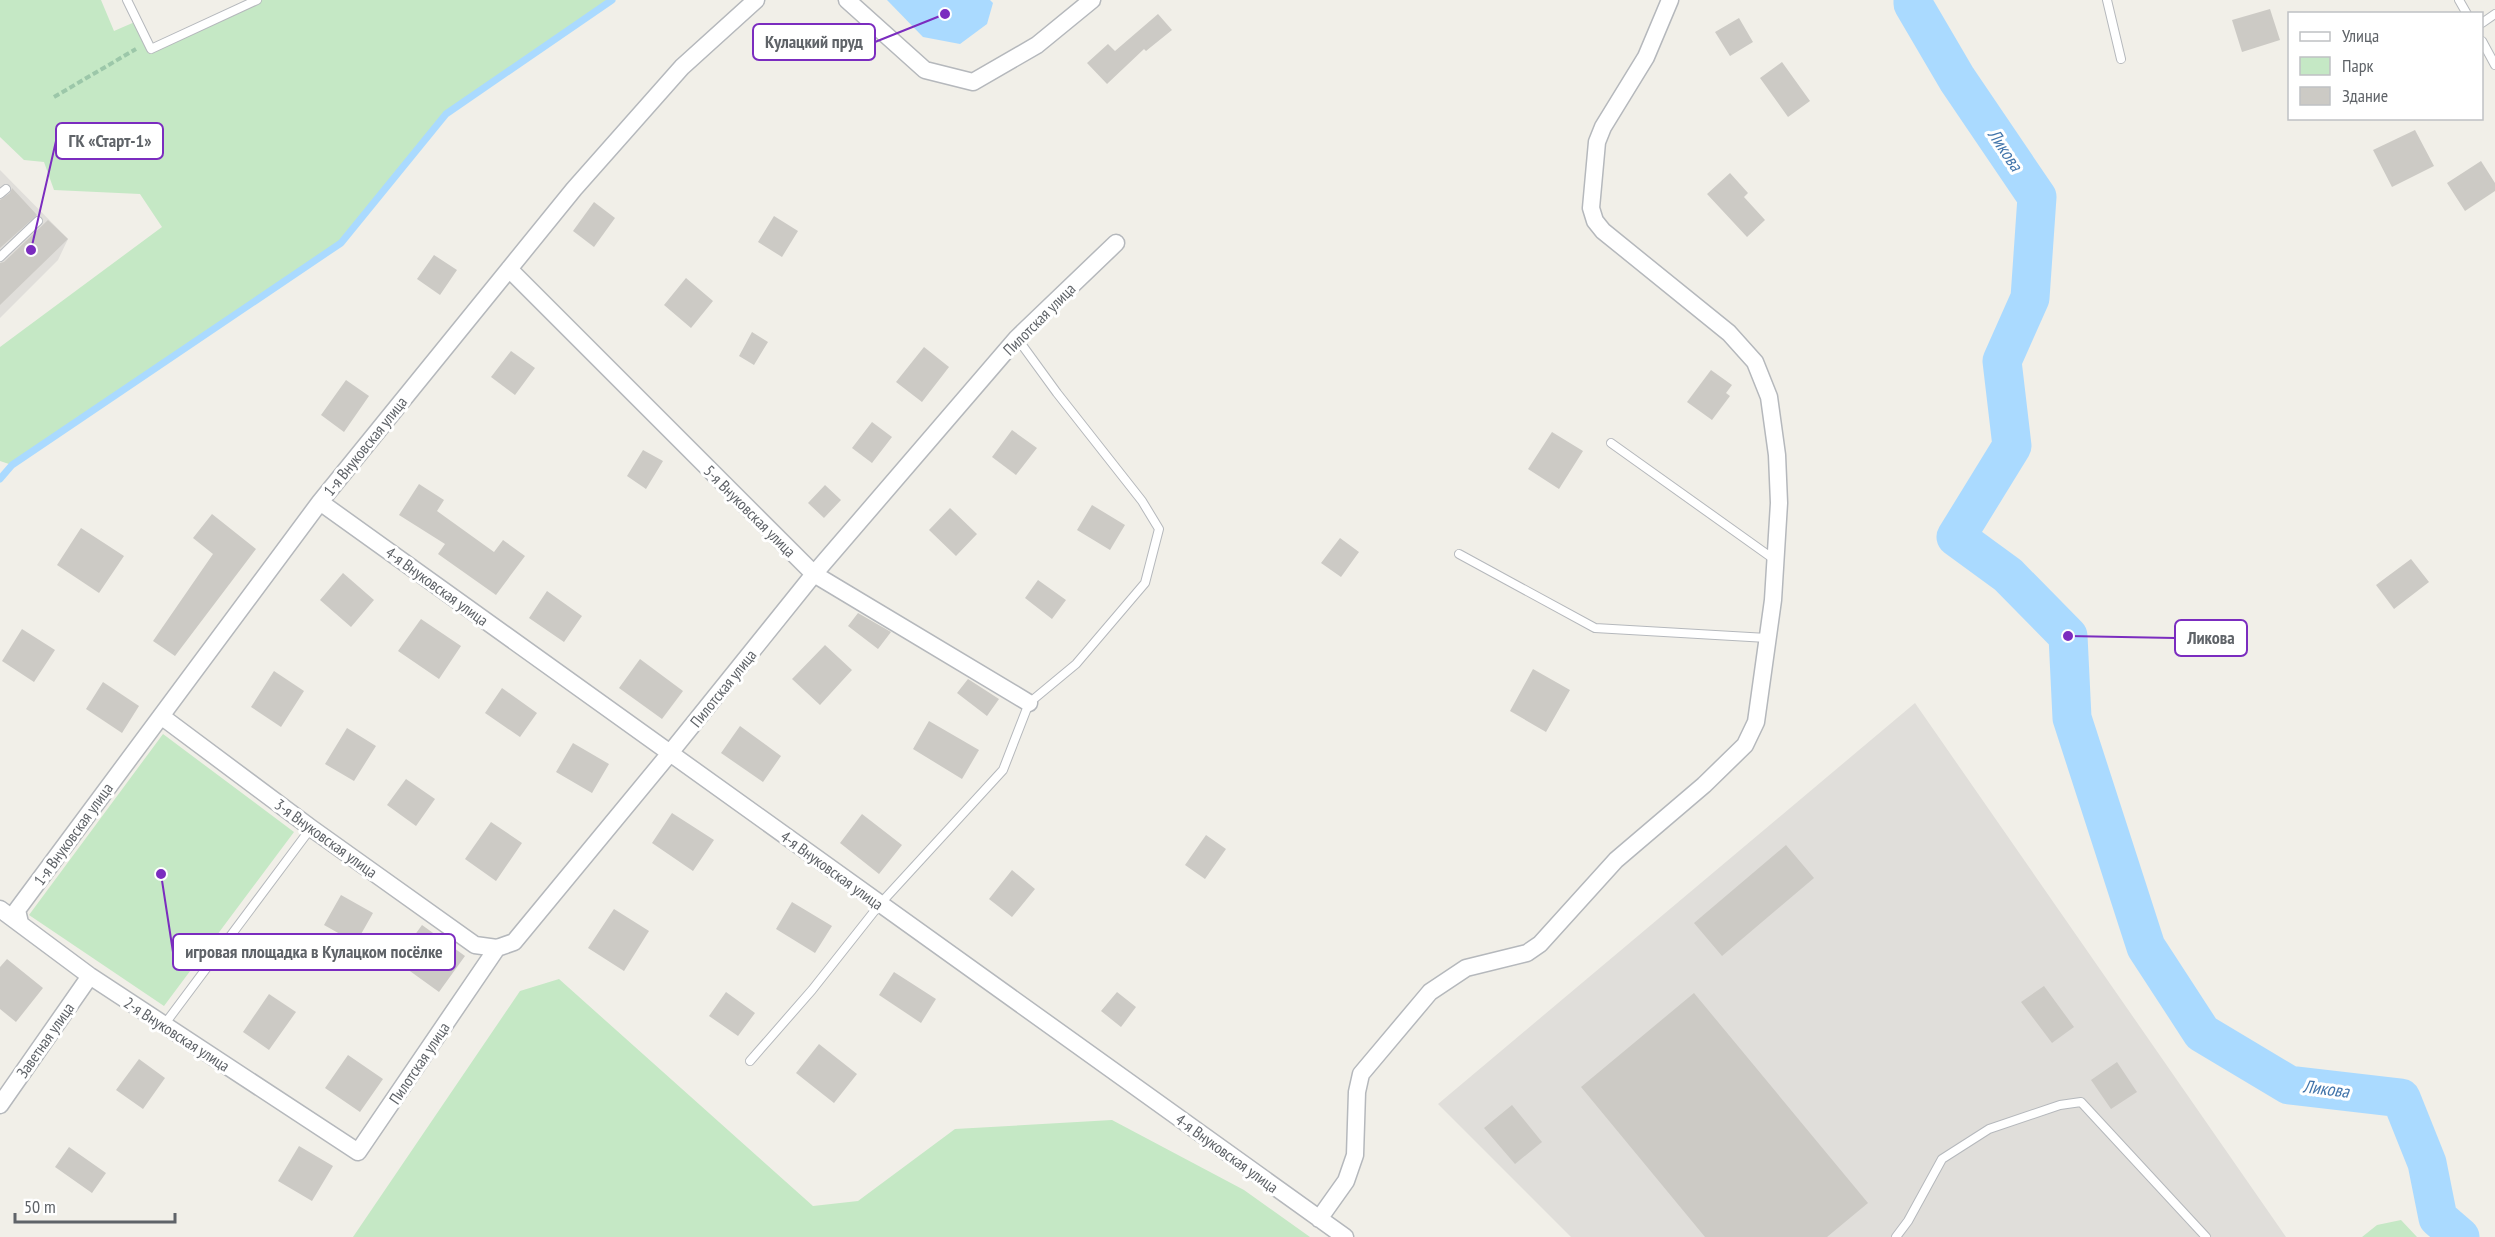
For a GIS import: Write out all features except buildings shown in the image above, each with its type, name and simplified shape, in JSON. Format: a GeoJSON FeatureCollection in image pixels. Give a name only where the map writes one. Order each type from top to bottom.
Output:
{"type":"FeatureCollection","features":[{"type":"Feature","properties":{"kind":"street","name":"1-я Внуковская улица"},"geometry":{"type":"LineString","coordinates":[[20,923],[17,910],[320,502],[574,189],[682,67],[756,0]]}},
{"type":"Feature","properties":{"kind":"street"},"geometry":{"type":"LineString","coordinates":[[847,0],[926,70],[973,82],[1037,45],[1092,0]]}},
{"type":"Feature","properties":{"kind":"street"},"geometry":{"type":"LineString","coordinates":[[1319,1219],[1346,1181],[1355,1155],[1357,1092],[1361,1074],[1430,992],[1466,968],[1527,953],[1540,944],[1616,860],[1704,785],[1745,745],[1756,722],[1767,638],[1779,503],[1777,455],[1769,397],[1755,362],[1729,333],[1603,231],[1595,221],[1591,208],[1599,134],[1646,57],[1670,0]]}},
{"type":"Feature","properties":{"kind":"street","name":"Пилотская улица"},"geometry":{"type":"LineString","coordinates":[[358,1152],[496,948],[514,942],[814,574],[1017,338],[1116,243]]}},
{"type":"Feature","properties":{"kind":"street","name":"5-я Внуковская улица"},"geometry":{"type":"LineString","coordinates":[[509,269],[814,574],[1029,703]]}},
{"type":"Feature","properties":{"kind":"street","name":"4-я Внуковская улица"},"geometry":{"type":"LineString","coordinates":[[320,502],[1345,1237]]}},
{"type":"Feature","properties":{"kind":"street","name":"3-я Внуковская улица"},"geometry":{"type":"LineString","coordinates":[[161,716],[311,828],[475,945],[496,948]]}},
{"type":"Feature","properties":{"kind":"street","name":"2-я Внуковская улица"},"geometry":{"type":"LineString","coordinates":[[0,909],[90,976],[358,1152]]}},
{"type":"Feature","properties":{"kind":"street","name":"Заветная улица"},"geometry":{"type":"LineString","coordinates":[[0,1105],[90,976]]}},
{"type":"Feature","properties":{"kind":"lane"},"geometry":{"type":"LineString","coordinates":[[128,0],[151,49],[257,0]]}},
{"type":"Feature","properties":{"kind":"lane"},"geometry":{"type":"LineString","coordinates":[[2107,0],[2121,59]]}},
{"type":"Feature","properties":{"kind":"lane"},"geometry":{"type":"LineString","coordinates":[[2483,44],[2495,65]]}},
{"type":"Feature","properties":{"kind":"lane"},"geometry":{"type":"LineString","coordinates":[[0,257],[38,221]]}},
{"type":"Feature","properties":{"kind":"lane"},"geometry":{"type":"LineString","coordinates":[[750,1061],[812,990],[879,904],[1003,770],[1029,703],[1076,664],[1145,583],[1159,529],[1142,501],[1063,402],[1017,338]]}},
{"type":"Feature","properties":{"kind":"lane"},"geometry":{"type":"LineString","coordinates":[[1611,443],[1775,561]]}},
{"type":"Feature","properties":{"kind":"lane"},"geometry":{"type":"LineString","coordinates":[[1459,554],[1595,628],[1767,638]]}},
{"type":"Feature","properties":{"kind":"lane"},"geometry":{"type":"LineString","coordinates":[[164,1025],[311,828]]}},
{"type":"Feature","properties":{"kind":"lane"},"geometry":{"type":"LineString","coordinates":[[1896,1237],[1908,1221],[1942,1159],[1989,1129],[2060,1105],[2081,1102],[2206,1237]]}},
{"type":"Feature","properties":{"kind":"path"},"geometry":{"type":"LineString","coordinates":[[54,97],[147,42]]}},
{"type":"Feature","properties":{"kind":"shaded area"},"geometry":{"type":"Polygon","coordinates":[[[0,170],[68,239],[58,260],[0,318],[0,170]]]}},
{"type":"Feature","properties":{"kind":"shaded area"},"geometry":{"type":"Polygon","coordinates":[[[1915,703],[2286,1237],[1571,1237],[1438,1104],[1915,703]]]}},
{"type":"Feature","properties":{"kind":"green space"},"geometry":{"type":"Polygon","coordinates":[[[0,0],[101,0],[114,31],[137,21],[151,49],[257,0],[611,0],[446,114],[341,243],[12,465],[0,461],[0,347],[162,227],[140,194],[54,190],[44,162],[24,160],[0,137],[0,0]]]}},
{"type":"Feature","properties":{"kind":"green space"},"geometry":{"type":"Polygon","coordinates":[[[163,734],[294,832],[164,1006],[29,915],[163,734]]]}},
{"type":"Feature","properties":{"kind":"green space"},"geometry":{"type":"Polygon","coordinates":[[[559,979],[813,1206],[858,1201],[955,1129],[1112,1120],[1244,1190],[1310,1237],[353,1237],[520,991],[559,979]]]}},
{"type":"Feature","properties":{"kind":"green space"},"geometry":{"type":"Polygon","coordinates":[[[2401,1220],[2417,1237],[2362,1237],[2377,1225],[2401,1220]]]}},
{"type":"Feature","properties":{"kind":"water"},"geometry":{"type":"Polygon","coordinates":[[[887,0],[990,0],[993,3],[987,24],[960,44],[923,37],[887,0]]]}},
{"type":"Feature","properties":{"kind":"waterway"},"geometry":{"type":"LineString","coordinates":[[0,479],[12,465],[341,243],[446,114],[612,0]]}},
{"type":"Feature","properties":{"kind":"waterway","name":"Ликова"},"geometry":{"type":"LineString","coordinates":[[1913,0],[1913,4],[1957,79],[2037,197],[2030,298],[2002,361],[2012,446],[1956,537],[2008,575],[2068,636],[2072,718],[2146,947],[2202,1033],[2289,1085],[2401,1098],[2427,1163],[2438,1218],[2460,1237]]}},
{"type":"Feature","properties":{"kind":"place","name":"Кулацкий пруд"},"geometry":{"type":"Point","coordinates":[945,14]}},
{"type":"Feature","properties":{"kind":"place","name":"ГК «Старт-1»"},"geometry":{"type":"Point","coordinates":[31,250]}},
{"type":"Feature","properties":{"kind":"place","name":"Ликова"},"geometry":{"type":"Point","coordinates":[2068,636]}},
{"type":"Feature","properties":{"kind":"place","name":"игровая площадка в Кулацком посёлке"},"geometry":{"type":"Point","coordinates":[161,874]}}]}
